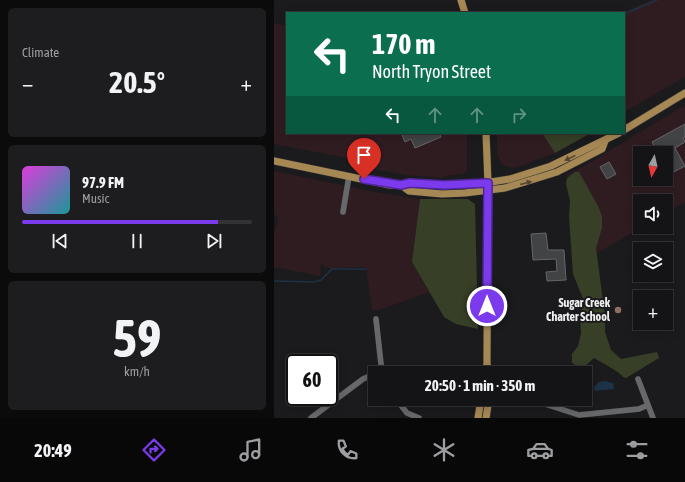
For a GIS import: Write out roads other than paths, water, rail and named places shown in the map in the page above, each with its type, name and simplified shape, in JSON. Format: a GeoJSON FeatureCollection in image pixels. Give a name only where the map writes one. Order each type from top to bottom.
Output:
{"type":"FeatureCollection","features":[{"type":"Feature","properties":{"kind":"main road"},"geometry":{"type":"LineString","coordinates":[[460,0],[465,12]]}},
{"type":"Feature","properties":{"kind":"main road"},"geometry":{"type":"LineString","coordinates":[[625,129],[685,93]]}},
{"type":"Feature","properties":{"kind":"main road"},"geometry":{"type":"LineString","coordinates":[[486,134],[488,186],[487,365]]}},
{"type":"Feature","properties":{"kind":"main road"},"geometry":{"type":"LineString","coordinates":[[274,161],[401,185],[410,183],[488,186],[517,185],[557,172],[602,148],[605,141],[617,134]]}},
{"type":"Feature","properties":{"kind":"main road"},"geometry":{"type":"LineString","coordinates":[[478,418],[480,406]]}},
{"type":"Feature","properties":{"kind":"main road"},"geometry":{"type":"LineString","coordinates":[[486,418],[488,406]]}},
{"type":"Feature","properties":{"kind":"street"},"geometry":{"type":"LineString","coordinates":[[343,212],[349,176]]}},
{"type":"Feature","properties":{"kind":"street"},"geometry":{"type":"LineString","coordinates":[[376,319],[380,366]]}},
{"type":"Feature","properties":{"kind":"street"},"geometry":{"type":"LineString","coordinates":[[311,418],[363,379],[368,377]]}},
{"type":"Feature","properties":{"kind":"street"},"geometry":{"type":"LineString","coordinates":[[638,380],[653,418]]}},
{"type":"Feature","properties":{"kind":"street"},"geometry":{"type":"LineString","coordinates":[[551,406],[579,416],[638,409],[648,405]]}},
{"type":"Feature","properties":{"kind":"street"},"geometry":{"type":"LineString","coordinates":[[402,406],[407,413],[419,418]]}},
{"type":"Feature","properties":{"kind":"water"},"geometry":{"type":"Polygon","coordinates":[[[605,381],[613,383],[614,389],[595,391],[594,387],[599,382],[605,381]]]}},
{"type":"Feature","properties":{"kind":"waterway"},"geometry":{"type":"LineString","coordinates":[[625,14],[657,0]]}},
{"type":"Feature","properties":{"kind":"waterway"},"geometry":{"type":"LineString","coordinates":[[274,281],[314,282],[321,280],[332,269],[366,269]]}},
{"type":"Feature","properties":{"kind":"place","name":"Sugar Creek Charter School"},"geometry":{"type":"Point","coordinates":[618,310]}}]}
